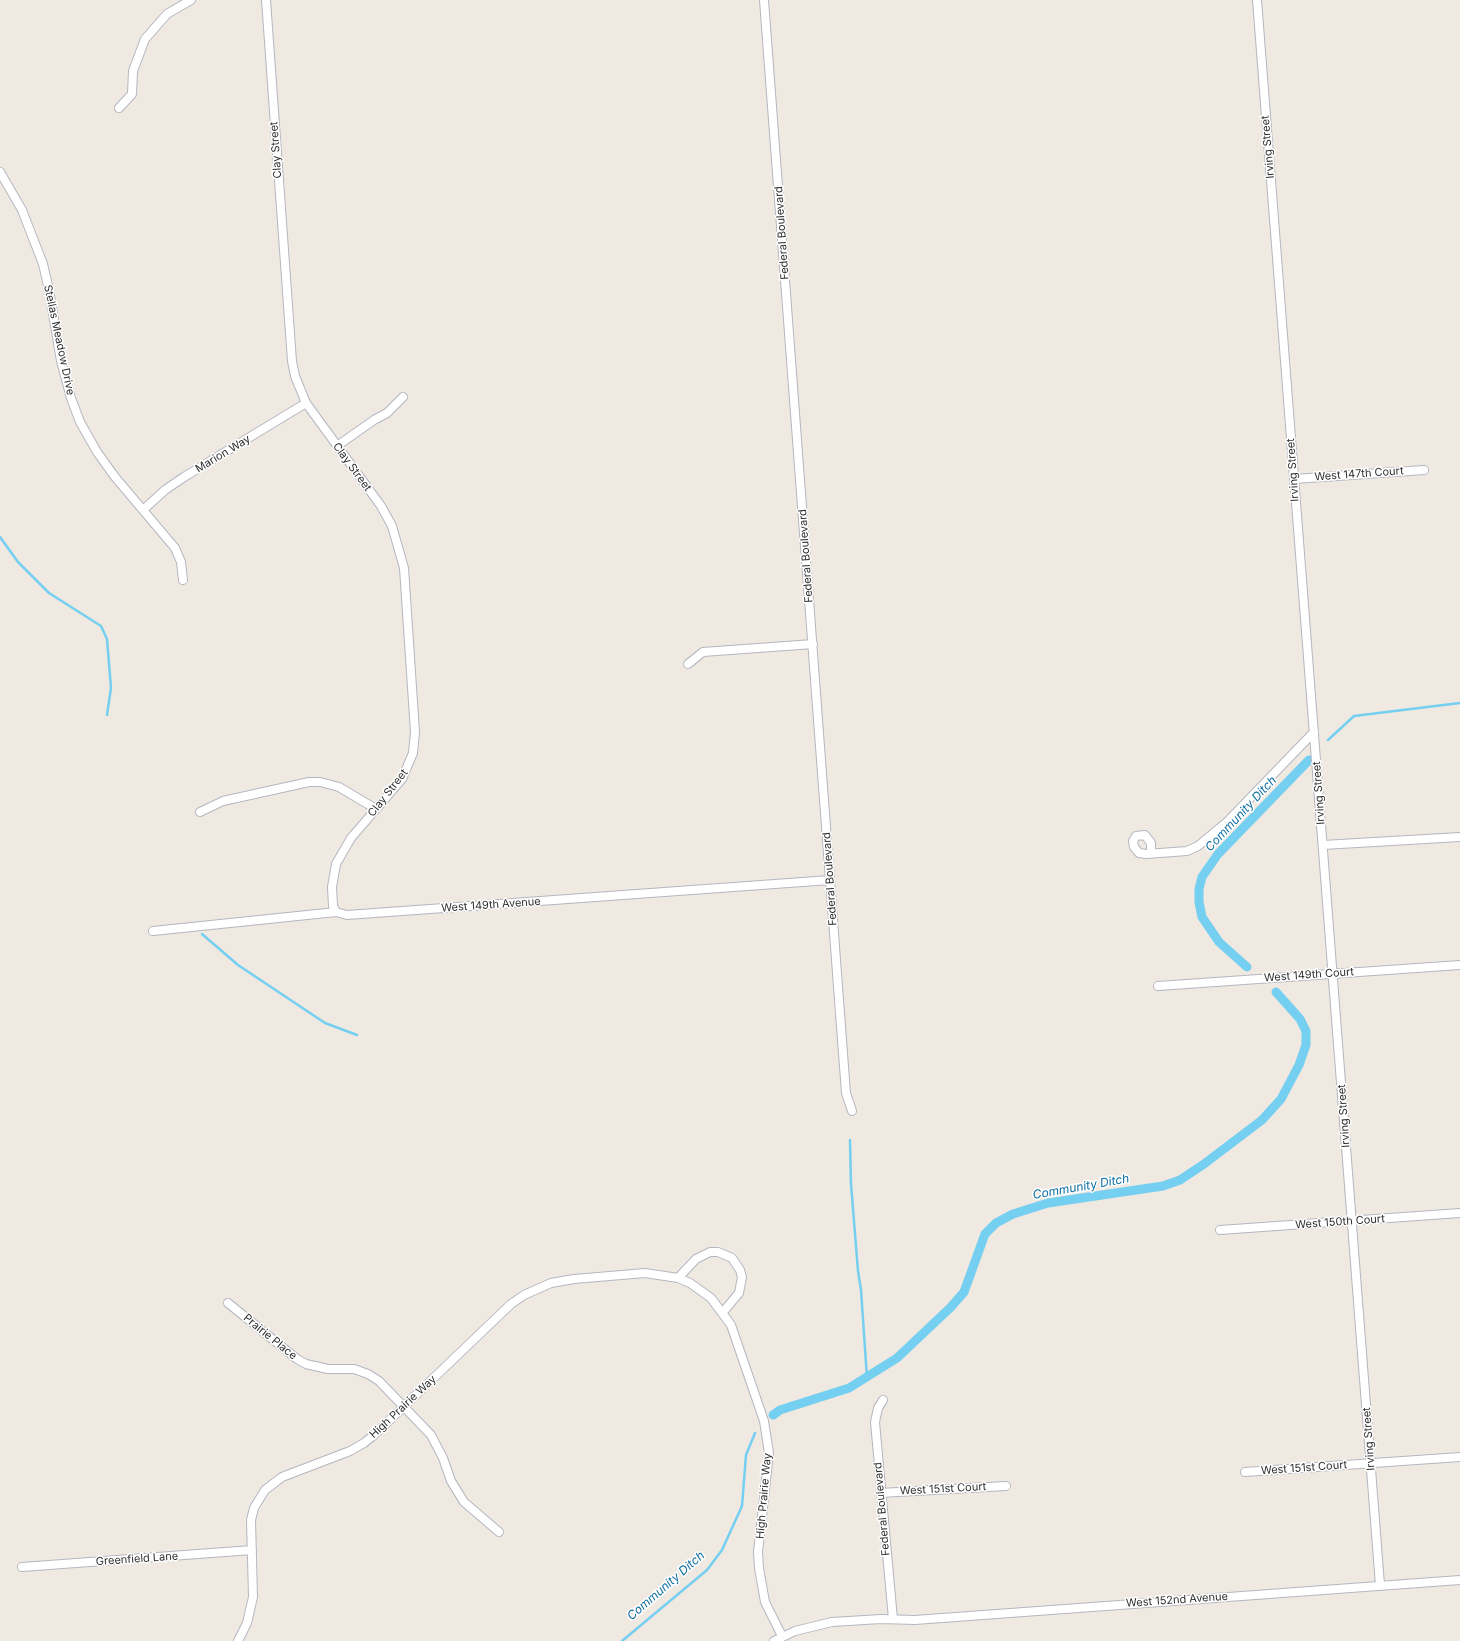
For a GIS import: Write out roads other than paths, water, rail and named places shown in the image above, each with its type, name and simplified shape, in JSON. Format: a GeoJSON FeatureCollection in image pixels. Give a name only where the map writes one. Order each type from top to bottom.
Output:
{"type":"FeatureCollection","features":[{"type":"Feature","properties":{"kind":"street"},"geometry":{"type":"LineString","coordinates":[[119,108],[132,94],[135,66],[145,39],[167,14],[191,0]]}},
{"type":"Feature","properties":{"kind":"street","name":"Clay Street"},"geometry":{"type":"LineString","coordinates":[[266,0],[292,361],[295,376],[306,403],[381,506],[392,526],[404,568],[415,743],[406,772],[351,838],[336,864],[332,887],[333,906],[336,912]]}},
{"type":"Feature","properties":{"kind":"street","name":"Federal Boulevard"},"geometry":{"type":"LineString","coordinates":[[764,0],[846,1093],[852,1111]]}},
{"type":"Feature","properties":{"kind":"street","name":"Irving Street"},"geometry":{"type":"LineString","coordinates":[[1257,0],[1380,1585]]}},
{"type":"Feature","properties":{"kind":"street","name":"Stellas Meadow Drive"},"geometry":{"type":"LineString","coordinates":[[0,172],[22,210],[43,264],[62,361],[71,398],[80,422],[97,452],[175,548],[180,562],[183,580]]}},
{"type":"Feature","properties":{"kind":"street"},"geometry":{"type":"LineString","coordinates":[[337,446],[374,420],[387,413],[403,397]]}},
{"type":"Feature","properties":{"kind":"street","name":"Marion Way"},"geometry":{"type":"LineString","coordinates":[[143,510],[165,490],[184,477],[306,403]]}},
{"type":"Feature","properties":{"kind":"street","name":"West 147th Court"},"geometry":{"type":"LineString","coordinates":[[1294,478],[1424,470]]}},
{"type":"Feature","properties":{"kind":"street"},"geometry":{"type":"LineString","coordinates":[[688,664],[703,652],[812,644]]}},
{"type":"Feature","properties":{"kind":"street"},"geometry":{"type":"LineString","coordinates":[[1151,853],[1186,851],[1198,846],[1228,821],[1314,732]]}},
{"type":"Feature","properties":{"kind":"street"},"geometry":{"type":"LineString","coordinates":[[200,812],[223,801],[292,784],[309,782],[320,782],[339,787],[376,809]]}},
{"type":"Feature","properties":{"kind":"street"},"geometry":{"type":"LineString","coordinates":[[1323,845],[1460,837]]}},
{"type":"Feature","properties":{"kind":"street","name":"West 149th Avenue"},"geometry":{"type":"LineString","coordinates":[[153,931],[336,912],[343,915],[362,914],[830,880]]}},
{"type":"Feature","properties":{"kind":"street","name":"West 149th Court"},"geometry":{"type":"LineString","coordinates":[[1158,986],[1460,965]]}},
{"type":"Feature","properties":{"kind":"street","name":"West 150th Court"},"geometry":{"type":"LineString","coordinates":[[1220,1230],[1460,1213]]}},
{"type":"Feature","properties":{"kind":"street"},"geometry":{"type":"LineString","coordinates":[[678,1278],[696,1258],[702,1254],[718,1252],[732,1258],[740,1270],[742,1286],[735,1299],[723,1312]]}},
{"type":"Feature","properties":{"kind":"street","name":"High Prairie Way"},"geometry":{"type":"LineString","coordinates":[[238,1641],[247,1623],[253,1597],[251,1520],[254,1508],[265,1490],[282,1477],[350,1451],[364,1443],[512,1304],[538,1288],[570,1279],[646,1273],[678,1278],[701,1290],[723,1312],[736,1337],[768,1436],[768,1469],[758,1552],[758,1568],[765,1602],[782,1636]]}},
{"type":"Feature","properties":{"kind":"street","name":"Prairie Place"},"geometry":{"type":"LineString","coordinates":[[228,1303],[297,1359],[316,1368],[344,1368],[363,1372],[379,1381],[431,1435],[438,1446],[451,1481],[460,1498],[473,1511],[499,1532]]}},
{"type":"Feature","properties":{"kind":"street","name":"Federal Boulevard"},"geometry":{"type":"LineString","coordinates":[[883,1400],[878,1408],[875,1422],[880,1493],[893,1619]]}},
{"type":"Feature","properties":{"kind":"street","name":"West 151st Court"},"geometry":{"type":"LineString","coordinates":[[1244,1472],[1460,1457]]}},
{"type":"Feature","properties":{"kind":"street","name":"West 151st Court"},"geometry":{"type":"LineString","coordinates":[[880,1493],[1006,1486]]}},
{"type":"Feature","properties":{"kind":"street","name":"Greenfield Lane"},"geometry":{"type":"LineString","coordinates":[[22,1568],[252,1550]]}},
{"type":"Feature","properties":{"kind":"street","name":"West 152nd Avenue"},"geometry":{"type":"LineString","coordinates":[[774,1641],[782,1636],[806,1627],[825,1623],[893,1619],[915,1620],[1460,1580]]}},
{"type":"Feature","properties":{"kind":"waterway"},"geometry":{"type":"LineString","coordinates":[[0,537],[18,562],[49,593],[101,626],[107,639],[111,688],[107,715]]}},
{"type":"Feature","properties":{"kind":"waterway","name":"Community Ditch"},"geometry":{"type":"LineString","coordinates":[[1328,740],[1354,716],[1460,703]]}},
{"type":"Feature","properties":{"kind":"waterway","name":"Community Ditch"},"geometry":{"type":"LineString","coordinates":[[1247,967],[1219,942],[1202,917],[1199,902],[1199,889],[1202,877],[1218,854],[1309,760]]}},
{"type":"Feature","properties":{"kind":"waterway"},"geometry":{"type":"LineString","coordinates":[[202,934],[238,965],[325,1023],[357,1035]]}},
{"type":"Feature","properties":{"kind":"waterway","name":"Community Ditch"},"geometry":{"type":"LineString","coordinates":[[773,1415],[780,1410],[849,1388],[897,1358],[951,1307],[964,1292],[985,1234],[996,1223],[1013,1214],[1048,1203],[1163,1186],[1180,1180],[1204,1164],[1262,1120],[1281,1099],[1299,1065],[1306,1045],[1306,1031],[1300,1019],[1276,992]]}},
{"type":"Feature","properties":{"kind":"waterway"},"geometry":{"type":"LineString","coordinates":[[850,1140],[851,1184],[858,1271],[861,1290],[867,1378]]}},
{"type":"Feature","properties":{"kind":"waterway","name":"Community Ditch"},"geometry":{"type":"LineString","coordinates":[[622,1641],[707,1570],[722,1550],[742,1506],[746,1455],[755,1433]]}}]}
